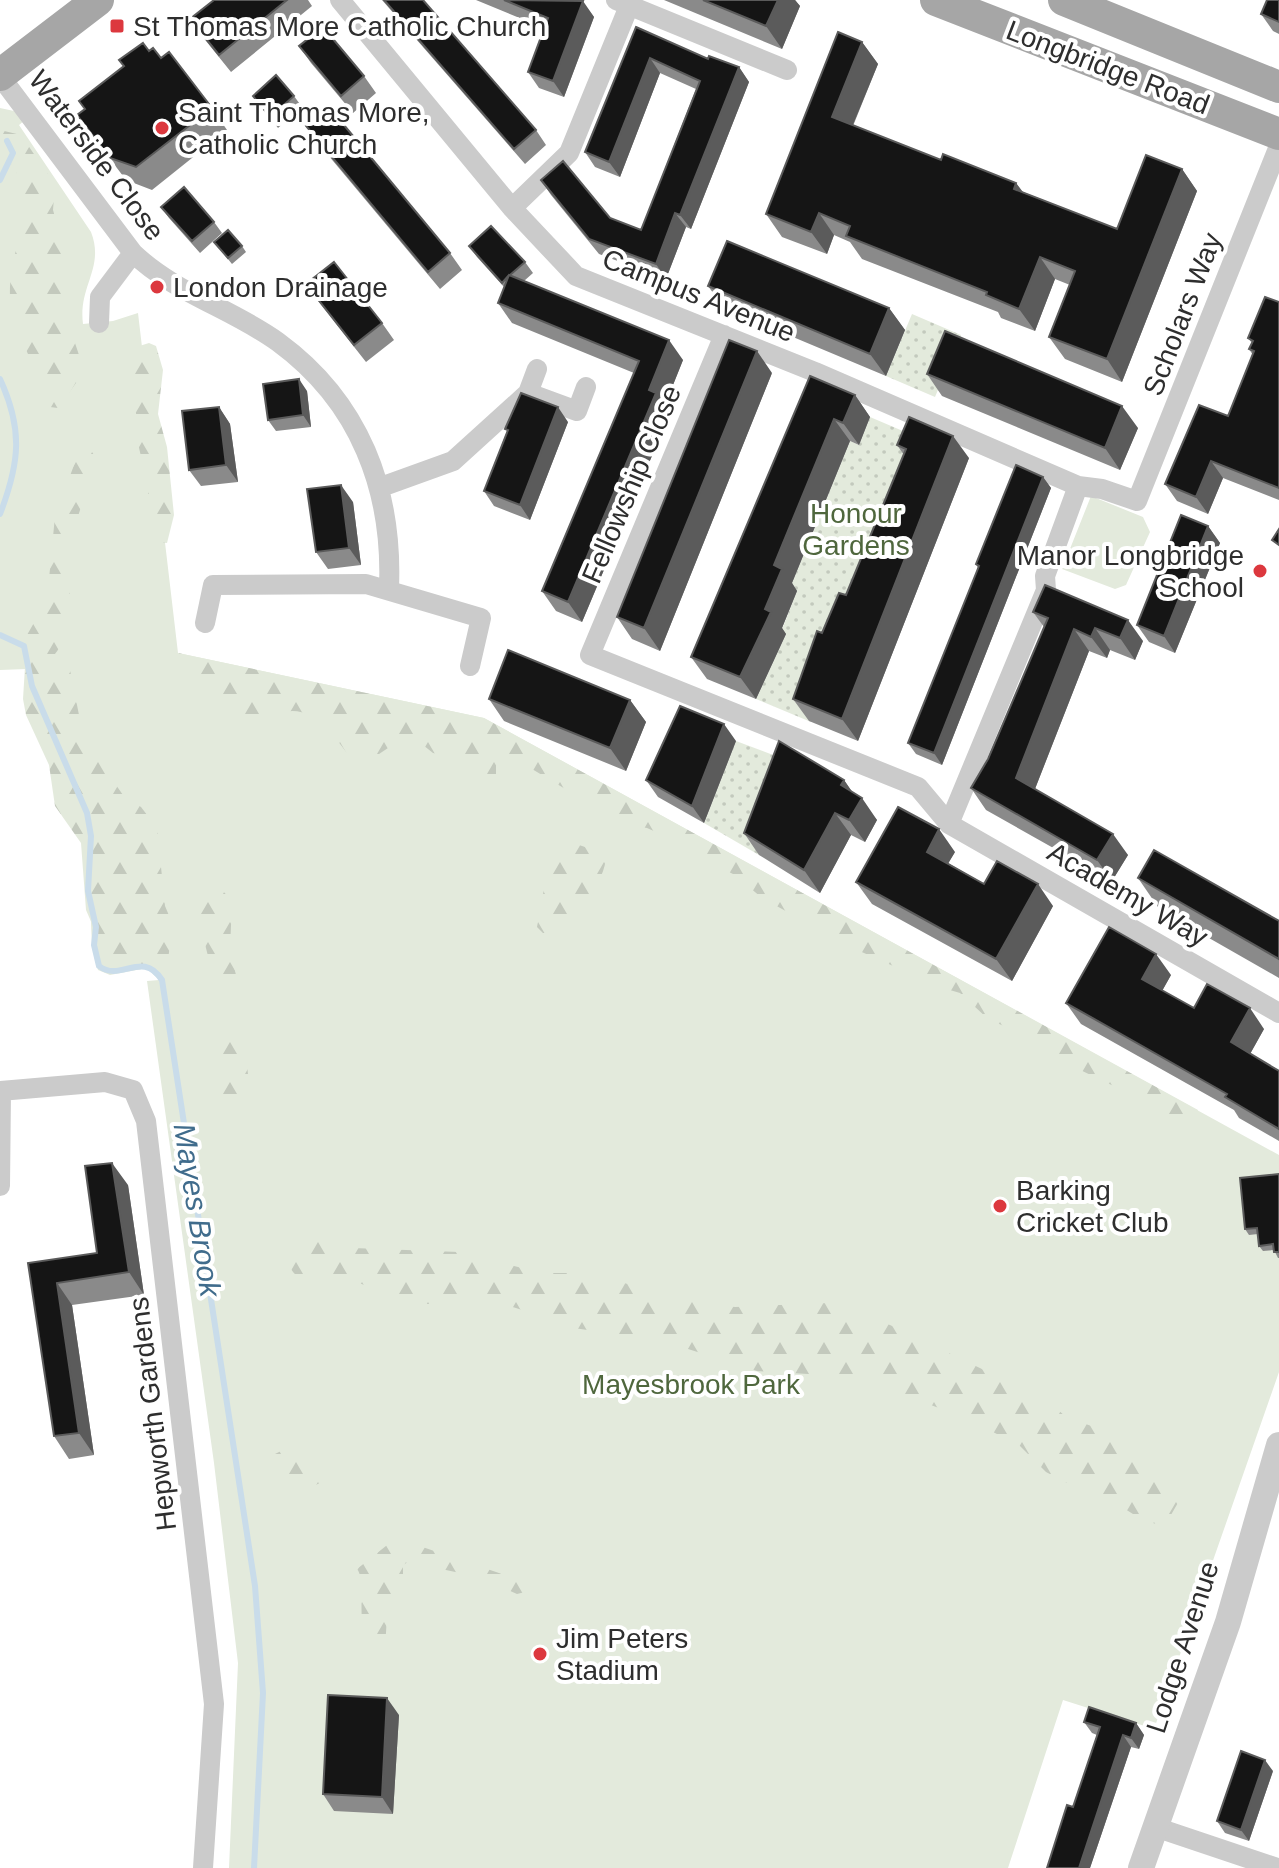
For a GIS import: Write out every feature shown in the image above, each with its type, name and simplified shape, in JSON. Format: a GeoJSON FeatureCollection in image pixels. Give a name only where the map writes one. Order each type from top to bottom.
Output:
{"type":"FeatureCollection","features":[{"type":"Feature","properties":{"kind":"main road"},"geometry":{"type":"LineString","coordinates":[[2,70],[98,0]]}},
{"type":"Feature","properties":{"kind":"main road","name":"Longbridge Road"},"geometry":{"type":"LineString","coordinates":[[936,0],[1279,134]]}},
{"type":"Feature","properties":{"kind":"main road","name":"Longbridge Road"},"geometry":{"type":"LineString","coordinates":[[1064,0],[1279,87]]}},
{"type":"Feature","properties":{"kind":"street","name":"Campus Avenue"},"geometry":{"type":"LineString","coordinates":[[343,1],[512,208],[576,276],[724,335],[1078,486],[1102,489],[1137,501]]}},
{"type":"Feature","properties":{"kind":"street"},"geometry":{"type":"LineString","coordinates":[[512,208],[569,153],[622,3],[787,70]]}},
{"type":"Feature","properties":{"kind":"street","name":"Waterside Close"},"geometry":{"type":"LineString","coordinates":[[2,70],[133,253],[174,287],[278,342],[322,382],[355,427],[381,487],[390,559],[389,588]]}},
{"type":"Feature","properties":{"kind":"street","name":"Scholars Way"},"geometry":{"type":"LineString","coordinates":[[1137,501],[1279,146]]}},
{"type":"Feature","properties":{"kind":"street"},"geometry":{"type":"LineString","coordinates":[[99,323],[100,297],[133,253]]}},
{"type":"Feature","properties":{"kind":"street","name":"Fellowship Close"},"geometry":{"type":"LineString","coordinates":[[724,335],[590,655],[918,787],[949,824]]}},
{"type":"Feature","properties":{"kind":"street"},"geometry":{"type":"LineString","coordinates":[[381,487],[453,461],[528,393],[537,369]]}},
{"type":"Feature","properties":{"kind":"street"},"geometry":{"type":"LineString","coordinates":[[528,393],[577,411],[586,387]]}},
{"type":"Feature","properties":{"kind":"street"},"geometry":{"type":"LineString","coordinates":[[949,824],[1046,590],[1045,576],[1078,486]]}},
{"type":"Feature","properties":{"kind":"street"},"geometry":{"type":"LineString","coordinates":[[205,623],[213,585],[298,582],[389,588],[481,618],[470,666]]}},
{"type":"Feature","properties":{"kind":"street","name":"Academy Way"},"geometry":{"type":"LineString","coordinates":[[949,824],[1279,1013]]}},
{"type":"Feature","properties":{"kind":"street","name":"Hepworth Gardens"},"geometry":{"type":"LineString","coordinates":[[0,1091],[105,1082],[133,1090],[146,1121],[214,1704],[203,1868]]}},
{"type":"Feature","properties":{"kind":"street"},"geometry":{"type":"LineString","coordinates":[[0,1091],[0,1186]]}},
{"type":"Feature","properties":{"kind":"street","name":"Lodge Avenue"},"geometry":{"type":"LineString","coordinates":[[1141,1868],[1228,1622],[1279,1445]]}},
{"type":"Feature","properties":{"kind":"street"},"geometry":{"type":"LineString","coordinates":[[1155,1827],[1277,1868]]}},
{"type":"Feature","properties":{"kind":"green space","name":"Mayesbrook Park"},"geometry":{"type":"Polygon","coordinates":[[[0,108],[14,111],[25,120],[19,125],[91,232],[95,256],[84,299],[83,324],[113,321],[138,313],[178,653],[484,718],[1279,1155],[1279,1372],[1154,1729],[1063,1700],[1008,1868],[229,1868],[238,1663],[214,1463],[147,981],[159,980],[147,968],[110,975],[98,970],[92,947],[88,851],[27,669],[0,670],[0,108]]]}},
{"type":"Feature","properties":{"kind":"green space"},"geometry":{"type":"Polygon","coordinates":[[[0,130],[21,135],[55,185],[53,210],[61,238],[63,307],[82,364],[76,383],[58,408],[50,407],[44,398],[11,308],[10,281],[22,219],[22,203],[14,165],[0,160],[0,130]]]}},
{"type":"Feature","properties":{"kind":"green space"},"geometry":{"type":"Polygon","coordinates":[[[912,314],[961,335],[935,397],[886,376],[912,314]]]}},
{"type":"Feature","properties":{"kind":"green space"},"geometry":{"type":"Polygon","coordinates":[[[149,343],[156,346],[163,370],[158,414],[167,447],[174,515],[167,543],[153,542],[149,529],[148,487],[137,439],[136,413],[127,395],[127,367],[133,348],[149,343]]]}},
{"type":"Feature","properties":{"kind":"green space","name":"Honour Gardens"},"geometry":{"type":"Polygon","coordinates":[[[870,417],[924,440],[811,722],[756,699],[786,634],[781,632],[797,591],[790,588],[850,441],[859,445],[870,417]]]}},
{"type":"Feature","properties":{"kind":"green space"},"geometry":{"type":"Polygon","coordinates":[[[80,449],[90,449],[94,455],[68,559],[71,626],[55,654],[69,665],[79,715],[104,768],[123,795],[141,807],[157,828],[165,906],[173,925],[168,959],[147,966],[118,961],[96,933],[86,910],[81,843],[55,806],[49,765],[26,715],[23,699],[27,635],[47,600],[55,516],[80,449]]]}},
{"type":"Feature","properties":{"kind":"green space"},"geometry":{"type":"Polygon","coordinates":[[[1091,496],[1143,517],[1150,532],[1126,585],[1115,589],[1062,569],[1091,496]]]}},
{"type":"Feature","properties":{"kind":"green space"},"geometry":{"type":"Polygon","coordinates":[[[178,653],[484,718],[1198,1110],[1195,1120],[1157,1114],[1122,1090],[1074,1067],[1053,1050],[987,1018],[960,993],[916,980],[900,969],[855,949],[762,898],[735,875],[697,856],[688,846],[647,828],[608,821],[592,805],[517,760],[501,756],[496,760],[496,776],[481,775],[463,759],[433,753],[423,745],[408,742],[394,744],[373,758],[354,760],[325,726],[305,713],[290,711],[252,717],[226,710],[205,693],[178,660],[178,653]]]}},
{"type":"Feature","properties":{"kind":"green space"},"geometry":{"type":"Polygon","coordinates":[[[736,741],[794,763],[759,855],[704,823],[736,741]]]}},
{"type":"Feature","properties":{"kind":"green space"},"geometry":{"type":"Polygon","coordinates":[[[558,838],[606,854],[605,866],[595,887],[580,906],[554,933],[543,933],[537,927],[546,878],[547,848],[558,838]]]}},
{"type":"Feature","properties":{"kind":"green space"},"geometry":{"type":"Polygon","coordinates":[[[211,887],[222,890],[232,901],[230,950],[236,975],[232,988],[217,988],[210,981],[208,973],[208,956],[199,911],[201,894],[211,887]]]}},
{"type":"Feature","properties":{"kind":"green space"},"geometry":{"type":"Polygon","coordinates":[[[232,1033],[239,1035],[244,1049],[249,1100],[248,1107],[229,1111],[216,1066],[222,1039],[232,1033]]]}},
{"type":"Feature","properties":{"kind":"green space"},"geometry":{"type":"Polygon","coordinates":[[[316,1239],[353,1248],[459,1252],[542,1273],[591,1273],[681,1300],[735,1307],[828,1303],[890,1325],[1047,1400],[1066,1417],[1111,1433],[1177,1483],[1179,1501],[1168,1520],[1156,1524],[1141,1519],[1109,1499],[1084,1492],[1046,1472],[1020,1446],[970,1420],[858,1377],[757,1371],[663,1341],[553,1325],[534,1314],[498,1303],[420,1304],[348,1280],[306,1281],[291,1269],[292,1247],[301,1240],[316,1239]]]}},
{"type":"Feature","properties":{"kind":"green space"},"geometry":{"type":"Polygon","coordinates":[[[281,1451],[302,1460],[322,1458],[331,1470],[326,1480],[305,1490],[294,1491],[270,1470],[273,1455],[281,1451]]]}},
{"type":"Feature","properties":{"kind":"green space"},"geometry":{"type":"Polygon","coordinates":[[[396,1538],[528,1583],[525,1592],[517,1594],[479,1577],[408,1562],[403,1565],[403,1585],[387,1615],[385,1650],[369,1652],[363,1629],[361,1583],[357,1569],[396,1538]]]}},
{"type":"Feature","properties":{"kind":"building"},"geometry":{"type":"Polygon","coordinates":[[[214,0],[287,0],[219,55],[190,19],[214,0]]]}},
{"type":"Feature","properties":{"kind":"building"},"geometry":{"type":"Polygon","coordinates":[[[384,0],[423,0],[536,130],[514,149],[384,0]]]}},
{"type":"Feature","properties":{"kind":"building"},"geometry":{"type":"Polygon","coordinates":[[[504,0],[583,1],[553,81],[528,72],[548,18],[504,0]]]}},
{"type":"Feature","properties":{"kind":"building"},"geometry":{"type":"Polygon","coordinates":[[[703,0],[778,0],[766,26],[703,0]]]}},
{"type":"Feature","properties":{"kind":"building"},"geometry":{"type":"Polygon","coordinates":[[[1267,0],[1279,0],[1279,22],[1261,14],[1267,0]]]}},
{"type":"Feature","properties":{"kind":"building"},"geometry":{"type":"Polygon","coordinates":[[[323,27],[364,76],[341,96],[299,46],[323,27]]]}},
{"type":"Feature","properties":{"kind":"building"},"geometry":{"type":"Polygon","coordinates":[[[636,27],[708,59],[709,56],[739,67],[680,215],[675,213],[656,264],[589,239],[541,180],[563,161],[610,218],[641,230],[700,81],[650,58],[609,162],[585,152],[636,27]]]}},
{"type":"Feature","properties":{"kind":"building"},"geometry":{"type":"Polygon","coordinates":[[[838,32],[862,42],[832,117],[941,160],[943,154],[1016,183],[1014,189],[1117,229],[1146,155],[1182,169],[1107,359],[1049,337],[1075,271],[1040,257],[1019,309],[986,295],[987,292],[846,236],[850,226],[819,213],[811,232],[766,214],[838,32]]]}},
{"type":"Feature","properties":{"kind":"building","name":"Saint Thomas More, Catholic Church"},"geometry":{"type":"Polygon","coordinates":[[[143,43],[149,51],[153,48],[161,58],[169,52],[212,108],[136,167],[110,158],[77,115],[85,109],[79,101],[124,66],[119,60],[143,43]]]}},
{"type":"Feature","properties":{"kind":"building"},"geometry":{"type":"Polygon","coordinates":[[[276,75],[294,96],[270,117],[253,96],[276,75]]]}},
{"type":"Feature","properties":{"kind":"building"},"geometry":{"type":"Polygon","coordinates":[[[329,107],[450,253],[428,272],[306,126],[329,107]]]}},
{"type":"Feature","properties":{"kind":"building"},"geometry":{"type":"Polygon","coordinates":[[[184,187],[214,222],[192,241],[161,207],[184,187]]]}},
{"type":"Feature","properties":{"kind":"building"},"geometry":{"type":"Polygon","coordinates":[[[491,226],[525,262],[502,283],[469,246],[491,226]]]}},
{"type":"Feature","properties":{"kind":"building"},"geometry":{"type":"Polygon","coordinates":[[[228,230],[242,246],[228,258],[214,242],[228,230]]]}},
{"type":"Feature","properties":{"kind":"building"},"geometry":{"type":"Polygon","coordinates":[[[727,241],[889,308],[870,354],[708,286],[727,241]]]}},
{"type":"Feature","properties":{"kind":"building"},"geometry":{"type":"Polygon","coordinates":[[[334,262],[382,323],[354,345],[306,284],[334,262]]]}},
{"type":"Feature","properties":{"kind":"building"},"geometry":{"type":"Polygon","coordinates":[[[509,275],[669,340],[649,390],[656,393],[568,602],[542,591],[639,361],[498,303],[509,275]]]}},
{"type":"Feature","properties":{"kind":"building"},"geometry":{"type":"Polygon","coordinates":[[[1265,297],[1279,302],[1279,488],[1211,461],[1196,497],[1165,484],[1199,405],[1228,416],[1254,351],[1249,349],[1253,341],[1248,338],[1265,297]]]}},
{"type":"Feature","properties":{"kind":"building"},"geometry":{"type":"Polygon","coordinates":[[[945,331],[1122,406],[1105,448],[927,374],[945,331]]]}},
{"type":"Feature","properties":{"kind":"building"},"geometry":{"type":"Polygon","coordinates":[[[729,340],[757,351],[644,628],[617,617],[729,340]]]}},
{"type":"Feature","properties":{"kind":"building"},"geometry":{"type":"Polygon","coordinates":[[[810,376],[855,395],[843,423],[834,419],[774,565],[782,569],[765,609],[771,612],[740,677],[691,657],[810,376]]]}},
{"type":"Feature","properties":{"kind":"building"},"geometry":{"type":"Polygon","coordinates":[[[299,379],[303,415],[268,420],[263,384],[299,379]]]}},
{"type":"Feature","properties":{"kind":"building"},"geometry":{"type":"Polygon","coordinates":[[[521,393],[558,407],[520,505],[484,491],[521,393]]]}},
{"type":"Feature","properties":{"kind":"building"},"geometry":{"type":"Polygon","coordinates":[[[219,407],[226,465],[189,470],[182,411],[219,407]]]}},
{"type":"Feature","properties":{"kind":"building"},"geometry":{"type":"Polygon","coordinates":[[[909,417],[953,436],[842,719],[793,699],[817,631],[822,633],[839,593],[846,595],[906,449],[897,445],[909,417]]]}},
{"type":"Feature","properties":{"kind":"building"},"geometry":{"type":"Polygon","coordinates":[[[1016,465],[1043,477],[934,753],[908,743],[1016,465]]]}},
{"type":"Feature","properties":{"kind":"building"},"geometry":{"type":"Polygon","coordinates":[[[341,485],[349,548],[316,552],[307,489],[341,485]]]}},
{"type":"Feature","properties":{"kind":"building"},"geometry":{"type":"Polygon","coordinates":[[[1181,515],[1208,526],[1164,636],[1137,625],[1181,515]]]}},
{"type":"Feature","properties":{"kind":"building"},"geometry":{"type":"Polygon","coordinates":[[[1279,529],[1279,545],[1272,540],[1279,529]]]}},
{"type":"Feature","properties":{"kind":"building"},"geometry":{"type":"Polygon","coordinates":[[[1045,585],[1128,620],[1120,638],[1095,628],[1091,637],[1074,629],[1016,778],[1113,834],[1097,860],[971,788],[988,759],[1048,618],[1033,612],[1045,585]]]}},
{"type":"Feature","properties":{"kind":"building"},"geometry":{"type":"Polygon","coordinates":[[[508,650],[630,700],[610,748],[489,699],[508,650]]]}},
{"type":"Feature","properties":{"kind":"building"},"geometry":{"type":"Polygon","coordinates":[[[680,706],[724,724],[692,806],[646,780],[680,706]]]}},
{"type":"Feature","properties":{"kind":"building"},"geometry":{"type":"Polygon","coordinates":[[[779,741],[844,780],[841,785],[862,798],[849,820],[835,813],[804,870],[744,833],[779,741]]]}},
{"type":"Feature","properties":{"kind":"building"},"geometry":{"type":"Polygon","coordinates":[[[898,807],[939,829],[927,852],[984,884],[997,861],[1038,884],[996,959],[856,882],[898,807]]]}},
{"type":"Feature","properties":{"kind":"building"},"geometry":{"type":"Polygon","coordinates":[[[1154,850],[1279,921],[1279,959],[1138,878],[1154,850]]]}},
{"type":"Feature","properties":{"kind":"building"},"geometry":{"type":"Polygon","coordinates":[[[1109,927],[1156,954],[1142,979],[1194,1008],[1207,984],[1250,1008],[1231,1042],[1279,1071],[1279,1129],[1225,1097],[1227,1094],[1066,1003],[1109,927]]]}},
{"type":"Feature","properties":{"kind":"building"},"geometry":{"type":"Polygon","coordinates":[[[112,1163],[129,1272],[57,1283],[79,1433],[54,1436],[28,1263],[97,1253],[85,1166],[112,1163]]]}},
{"type":"Feature","properties":{"kind":"building"},"geometry":{"type":"Polygon","coordinates":[[[1279,1174],[1279,1252],[1274,1252],[1273,1244],[1259,1246],[1257,1228],[1245,1229],[1240,1178],[1279,1174]]]}},
{"type":"Feature","properties":{"kind":"building"},"geometry":{"type":"Polygon","coordinates":[[[328,1695],[387,1698],[382,1797],[323,1794],[328,1695]]]}},
{"type":"Feature","properties":{"kind":"building"},"geometry":{"type":"Polygon","coordinates":[[[1089,1707],[1136,1723],[1131,1738],[1123,1735],[1079,1868],[1047,1868],[1067,1805],[1073,1807],[1100,1727],[1084,1722],[1089,1707]]]}},
{"type":"Feature","properties":{"kind":"building"},"geometry":{"type":"Polygon","coordinates":[[[1241,1751],[1265,1760],[1241,1830],[1217,1821],[1241,1751]]]}},
{"type":"Feature","properties":{"kind":"waterway","name":"Mayes Brook"},"geometry":{"type":"LineString","coordinates":[[0,180],[13,153],[7,141]]}},
{"type":"Feature","properties":{"kind":"waterway","name":"Mayes Brook"},"geometry":{"type":"LineString","coordinates":[[0,379],[13,414],[16,446],[12,478],[0,514]]}},
{"type":"Feature","properties":{"kind":"waterway","name":"Mayes Brook"},"geometry":{"type":"LineString","coordinates":[[0,635],[24,646],[32,686],[87,813],[91,836],[88,891],[96,927],[94,945],[99,966],[115,971],[147,967],[162,980],[255,1586],[263,1693],[254,1868]]}},
{"type":"Feature","properties":{"kind":"place","name":"St Thomas More Catholic Church"},"geometry":{"type":"Point","coordinates":[117,26]}},
{"type":"Feature","properties":{"kind":"place","name":"Saint Thomas More, Catholic Church"},"geometry":{"type":"Point","coordinates":[162,128]}},
{"type":"Feature","properties":{"kind":"place","name":"London Drainage"},"geometry":{"type":"Point","coordinates":[157,287]}},
{"type":"Feature","properties":{"kind":"place","name":"Manor Longbridge School"},"geometry":{"type":"Point","coordinates":[1260,571]}},
{"type":"Feature","properties":{"kind":"place","name":"Barking Cricket Club"},"geometry":{"type":"Point","coordinates":[1000,1206]}},
{"type":"Feature","properties":{"kind":"place","name":"Jim Peters Stadium"},"geometry":{"type":"Point","coordinates":[540,1654]}}]}
